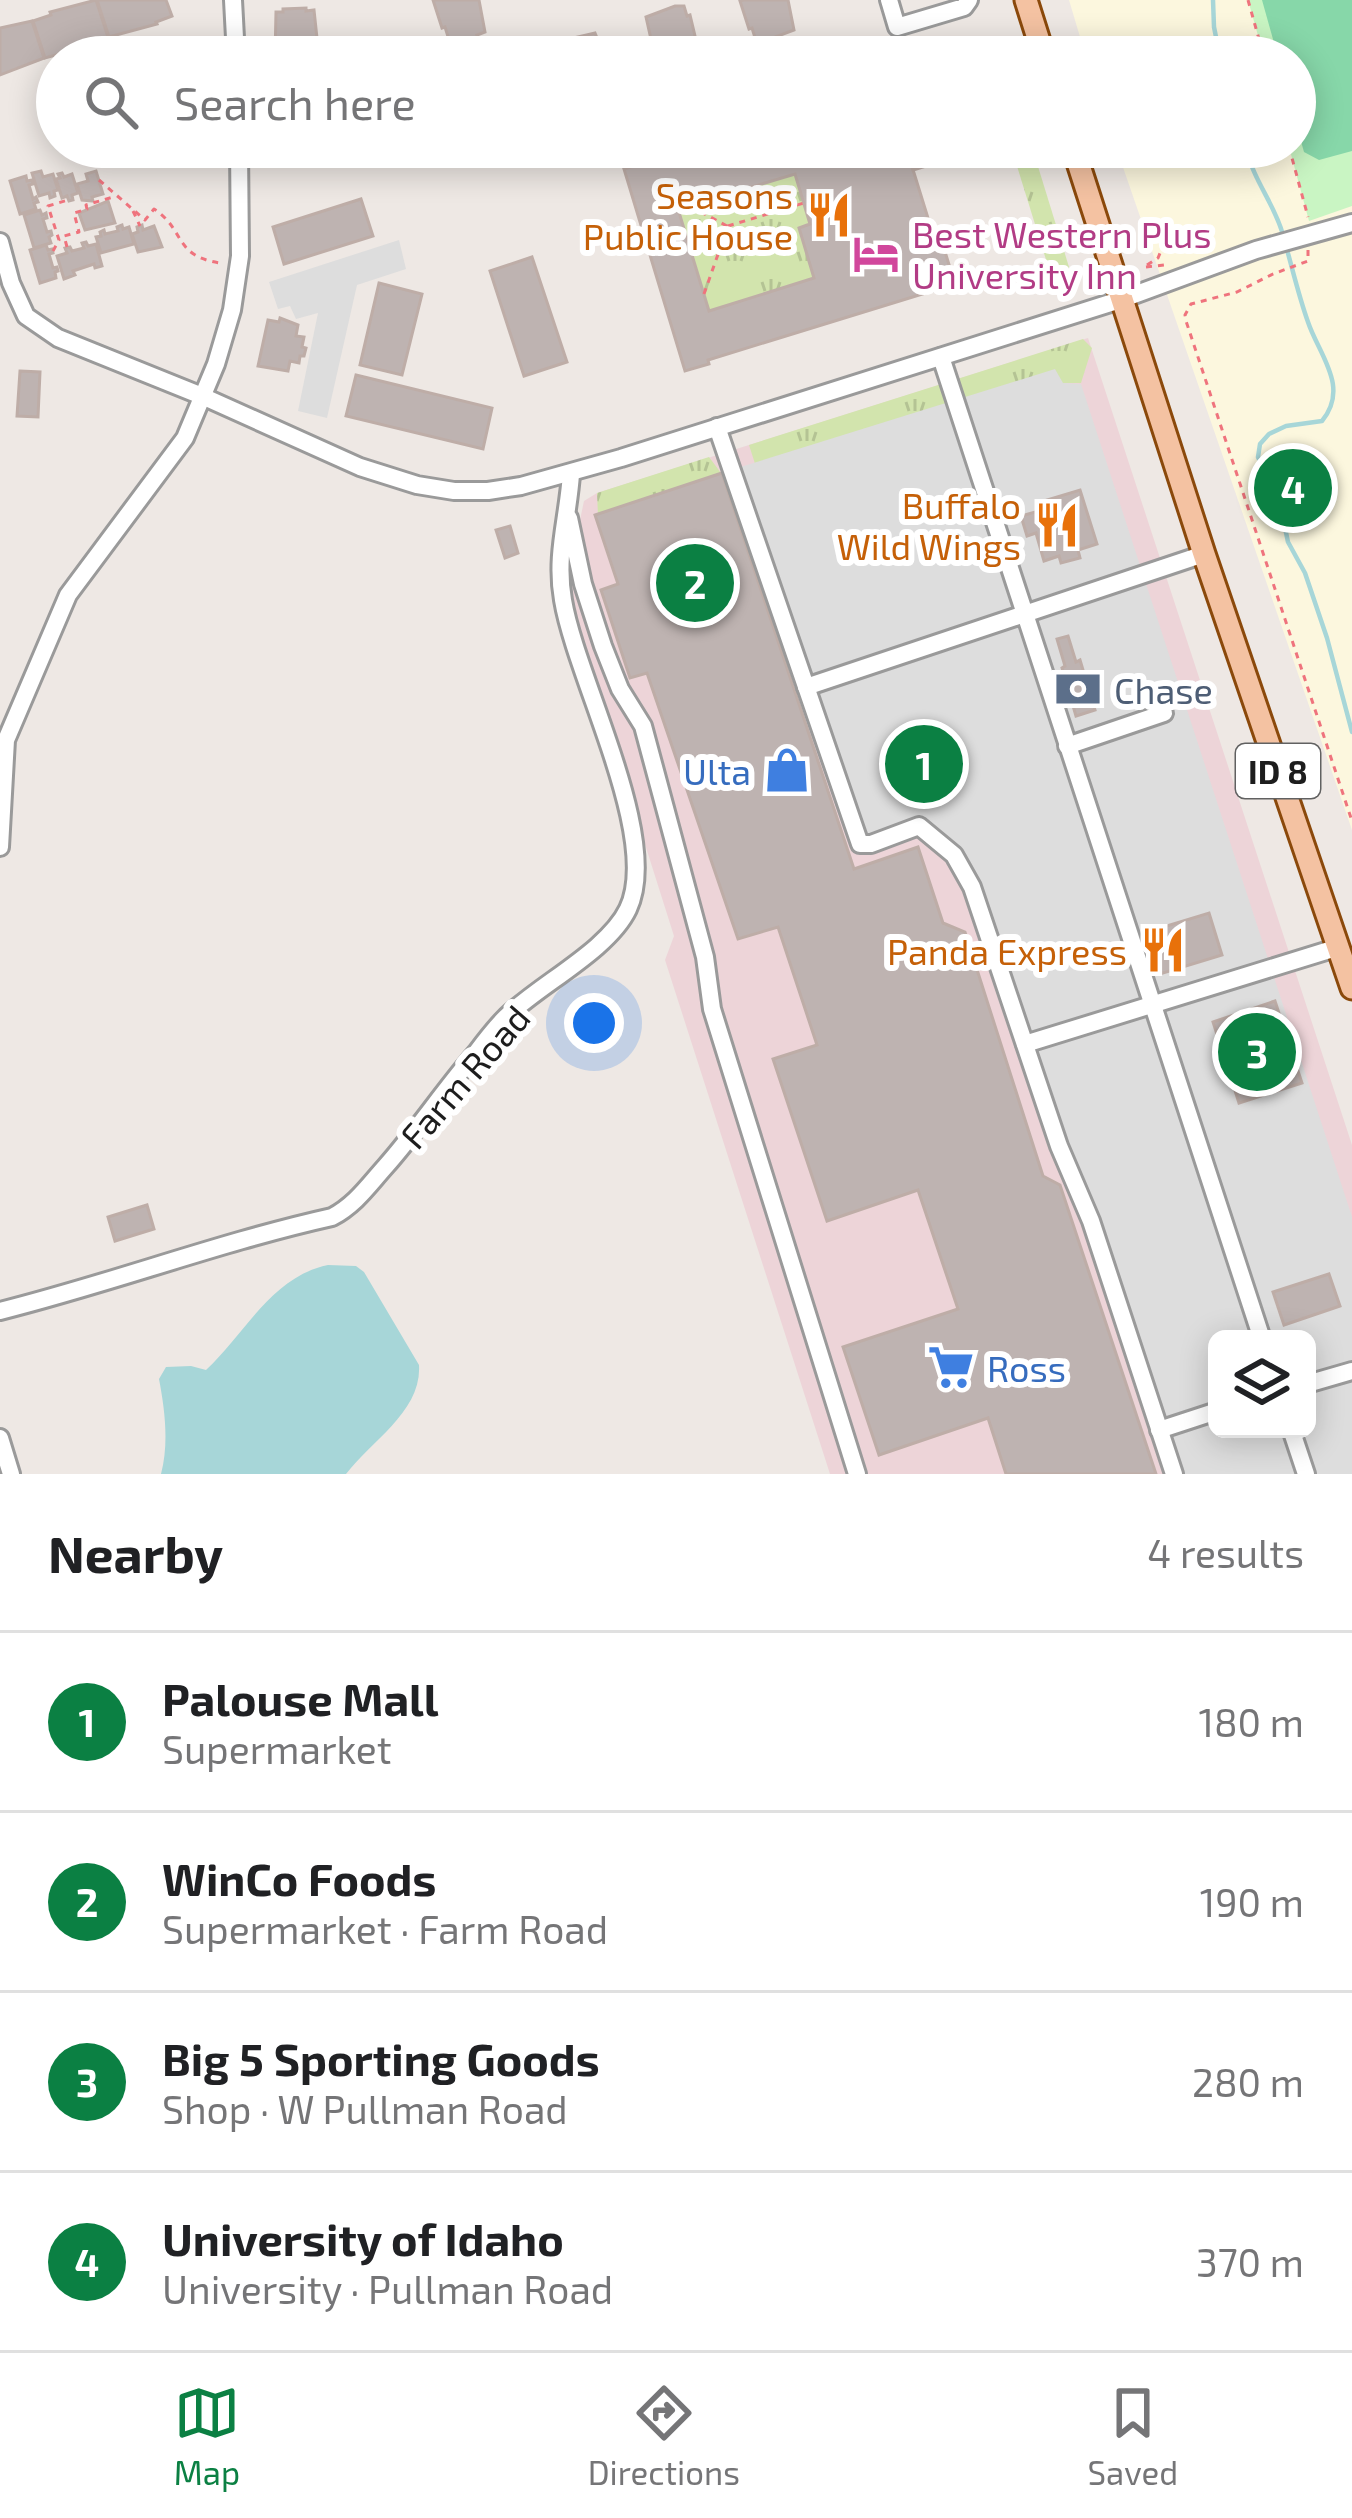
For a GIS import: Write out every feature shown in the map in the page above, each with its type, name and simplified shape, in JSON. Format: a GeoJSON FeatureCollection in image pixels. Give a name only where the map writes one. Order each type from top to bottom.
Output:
{"type":"FeatureCollection","features":[{"type":"Feature","properties":{"kind":"main road"},"geometry":{"type":"LineString","coordinates":[[1026,0],[1037,36]]}},
{"type":"Feature","properties":{"kind":"main road","name":"ID 8"},"geometry":{"type":"LineString","coordinates":[[1080,168],[1204,554],[1352,988]]}},
{"type":"Feature","properties":{"kind":"street"},"geometry":{"type":"LineString","coordinates":[[233,0],[235,36]]}},
{"type":"Feature","properties":{"kind":"street"},"geometry":{"type":"LineString","coordinates":[[911,0],[890,3],[897,27],[964,7],[969,0]]}},
{"type":"Feature","properties":{"kind":"street"},"geometry":{"type":"LineString","coordinates":[[0,847],[6,740],[68,595],[185,438],[216,364],[239,256],[239,168]]}},
{"type":"Feature","properties":{"kind":"street"},"geometry":{"type":"LineString","coordinates":[[0,242],[26,316],[58,338],[360,467],[454,491],[521,486],[571,473],[1123,299],[1308,228],[1352,223]]}},
{"type":"Feature","properties":{"kind":"street"},"geometry":{"type":"LineString","coordinates":[[941,357],[1259,1330]]}},
{"type":"Feature","properties":{"kind":"street"},"geometry":{"type":"LineString","coordinates":[[717,428],[860,844],[919,826],[954,855],[972,887],[1072,1182],[1091,1221],[1174,1474]]}},
{"type":"Feature","properties":{"kind":"street","name":"Farm Road"},"geometry":{"type":"LineString","coordinates":[[0,1311],[332,1217],[349,1208],[507,1016],[612,931],[627,910],[638,866],[627,808],[562,597],[558,561],[571,473]]}},
{"type":"Feature","properties":{"kind":"street"},"geometry":{"type":"LineString","coordinates":[[568,511],[583,584],[603,646],[620,689],[643,726],[705,957],[712,1009],[857,1474]]}},
{"type":"Feature","properties":{"kind":"street"},"geometry":{"type":"LineString","coordinates":[[806,687],[1204,554]]}},
{"type":"Feature","properties":{"kind":"street"},"geometry":{"type":"LineString","coordinates":[[1067,746],[1164,713]]}},
{"type":"Feature","properties":{"kind":"street"},"geometry":{"type":"LineString","coordinates":[[1025,1045],[1339,947]]}},
{"type":"Feature","properties":{"kind":"street"},"geometry":{"type":"LineString","coordinates":[[1316,1381],[1352,1371]]}},
{"type":"Feature","properties":{"kind":"street"},"geometry":{"type":"LineString","coordinates":[[1159,1430],[1208,1415]]}},
{"type":"Feature","properties":{"kind":"street"},"geometry":{"type":"LineString","coordinates":[[0,1438],[10,1474]]}},
{"type":"Feature","properties":{"kind":"street"},"geometry":{"type":"LineString","coordinates":[[1294,1438],[1306,1474]]}},
{"type":"Feature","properties":{"kind":"path"},"geometry":{"type":"LineString","coordinates":[[1248,0],[1258,36]]}},
{"type":"Feature","properties":{"kind":"path"},"geometry":{"type":"LineString","coordinates":[[1294,168],[1308,228]]}},
{"type":"Feature","properties":{"kind":"path"},"geometry":{"type":"LineString","coordinates":[[99,180],[145,220],[154,208],[170,220],[178,239],[196,257],[224,264]]}},
{"type":"Feature","properties":{"kind":"path"},"geometry":{"type":"LineString","coordinates":[[52,251],[61,237],[80,232],[74,213],[117,196]]}},
{"type":"Feature","properties":{"kind":"path"},"geometry":{"type":"LineString","coordinates":[[68,200],[48,206],[68,248]]}},
{"type":"Feature","properties":{"kind":"path"},"geometry":{"type":"LineString","coordinates":[[690,206],[728,226],[804,203]]}},
{"type":"Feature","properties":{"kind":"path"},"geometry":{"type":"LineString","coordinates":[[132,208],[140,226]]}},
{"type":"Feature","properties":{"kind":"path"},"geometry":{"type":"LineString","coordinates":[[1146,267],[1162,253],[1153,218]]}},
{"type":"Feature","properties":{"kind":"path"},"geometry":{"type":"LineString","coordinates":[[704,293],[728,226]]}},
{"type":"Feature","properties":{"kind":"path"},"geometry":{"type":"LineString","coordinates":[[1308,258],[1238,292],[1199,300],[1185,315],[1352,821]]}},
{"type":"Feature","properties":{"kind":"shaded area"},"geometry":{"type":"Polygon","coordinates":[[[1069,0],[1352,0],[1352,830],[1123,168],[1316,168],[1316,36],[1080,36],[1069,0]]]}},
{"type":"Feature","properties":{"kind":"shaded area"},"geometry":{"type":"Polygon","coordinates":[[[399,240],[406,269],[357,285],[327,418],[298,411],[318,313],[296,319],[290,306],[278,309],[269,282],[399,240]]]}},
{"type":"Feature","properties":{"kind":"shaded area"},"geometry":{"type":"Polygon","coordinates":[[[1088,338],[1352,1145],[1352,1474],[830,1474],[665,960],[674,936],[565,591],[584,501],[597,493],[1088,338]]]}},
{"type":"Feature","properties":{"kind":"shaded area"},"geometry":{"type":"Polygon","coordinates":[[[1055,369],[1063,383],[1081,384],[1352,1217],[1352,1474],[1174,1474],[954,855],[919,826],[860,844],[731,470],[1055,369]]]}},
{"type":"Feature","properties":{"kind":"green space"},"geometry":{"type":"Polygon","coordinates":[[[1248,0],[1352,0],[1352,206],[1309,221],[1295,168],[1316,168],[1316,36],[1258,36],[1248,0]]]}},
{"type":"Feature","properties":{"kind":"green space"},"geometry":{"type":"Polygon","coordinates":[[[1262,0],[1352,0],[1352,151],[1316,158],[1316,36],[1272,36],[1262,0]]]}},
{"type":"Feature","properties":{"kind":"green space"},"geometry":{"type":"Polygon","coordinates":[[[1018,168],[1038,168],[1069,267],[1066,285],[1057,295],[1018,168]]]}},
{"type":"Feature","properties":{"kind":"green space"},"geometry":{"type":"Polygon","coordinates":[[[795,174],[810,224],[799,228],[814,278],[709,311],[678,209],[795,174]]]}},
{"type":"Feature","properties":{"kind":"green space"},"geometry":{"type":"Polygon","coordinates":[[[1083,339],[1092,348],[1081,383],[1063,383],[757,470],[749,445],[1083,339]]]}},
{"type":"Feature","properties":{"kind":"green space"},"geometry":{"type":"Polygon","coordinates":[[[709,457],[724,477],[598,516],[597,493],[709,457]]]}},
{"type":"Feature","properties":{"kind":"water"},"geometry":{"type":"Polygon","coordinates":[[[328,1265],[356,1266],[364,1272],[419,1365],[418,1382],[404,1411],[346,1474],[161,1474],[165,1427],[159,1379],[166,1367],[206,1370],[275,1294],[308,1271],[328,1265]]]}},
{"type":"Feature","properties":{"kind":"building"},"geometry":{"type":"Polygon","coordinates":[[[96,0],[108,36],[38,36],[33,21],[96,0]]]}},
{"type":"Feature","properties":{"kind":"building"},"geometry":{"type":"Polygon","coordinates":[[[97,0],[166,0],[172,16],[109,36],[97,0]]]}},
{"type":"Feature","properties":{"kind":"building"},"geometry":{"type":"Polygon","coordinates":[[[433,0],[479,0],[485,32],[448,36],[433,0]]]}},
{"type":"Feature","properties":{"kind":"building"},"geometry":{"type":"Polygon","coordinates":[[[788,0],[794,30],[754,36],[740,1],[788,0]]]}},
{"type":"Feature","properties":{"kind":"building"},"geometry":{"type":"Polygon","coordinates":[[[684,6],[695,36],[650,36],[646,17],[684,6]]]}},
{"type":"Feature","properties":{"kind":"building"},"geometry":{"type":"Polygon","coordinates":[[[314,10],[317,36],[275,36],[276,12],[314,10]]]}},
{"type":"Feature","properties":{"kind":"building"},"geometry":{"type":"Polygon","coordinates":[[[32,21],[36,61],[0,75],[0,28],[32,21]]]}},
{"type":"Feature","properties":{"kind":"building","name":"Best Western Plus University Inn"},"geometry":{"type":"Polygon","coordinates":[[[912,168],[955,284],[685,371],[624,169],[912,168]],[[795,174],[678,209],[709,311],[814,278],[799,228],[810,224],[795,174]]]}},
{"type":"Feature","properties":{"kind":"building"},"geometry":{"type":"Polygon","coordinates":[[[41,171],[43,177],[53,174],[55,196],[39,196],[32,173],[41,171]]]}},
{"type":"Feature","properties":{"kind":"building"},"geometry":{"type":"Polygon","coordinates":[[[96,171],[103,194],[92,197],[93,201],[82,200],[77,184],[88,181],[86,174],[96,171]]]}},
{"type":"Feature","properties":{"kind":"building"},"geometry":{"type":"Polygon","coordinates":[[[62,173],[64,177],[72,174],[78,193],[72,195],[73,200],[62,198],[56,179],[62,173]]]}},
{"type":"Feature","properties":{"kind":"building"},"geometry":{"type":"Polygon","coordinates":[[[26,176],[27,181],[32,180],[29,185],[38,202],[36,209],[20,214],[10,181],[26,176]]]}},
{"type":"Feature","properties":{"kind":"building"},"geometry":{"type":"Polygon","coordinates":[[[361,199],[373,236],[284,264],[273,227],[361,199]]]}},
{"type":"Feature","properties":{"kind":"building"},"geometry":{"type":"Polygon","coordinates":[[[108,201],[115,223],[85,230],[79,213],[108,201]]]}},
{"type":"Feature","properties":{"kind":"building"},"geometry":{"type":"Polygon","coordinates":[[[46,213],[43,219],[47,232],[51,231],[51,243],[34,248],[24,215],[46,213]]]}},
{"type":"Feature","properties":{"kind":"building"},"geometry":{"type":"Polygon","coordinates":[[[122,225],[129,227],[134,244],[101,253],[96,237],[104,230],[105,234],[118,231],[122,225]]]}},
{"type":"Feature","properties":{"kind":"building"},"geometry":{"type":"Polygon","coordinates":[[[142,225],[143,230],[154,226],[162,247],[138,252],[132,234],[142,225]]]}},
{"type":"Feature","properties":{"kind":"building"},"geometry":{"type":"Polygon","coordinates":[[[86,242],[96,244],[102,266],[73,271],[75,275],[64,279],[57,256],[67,253],[65,248],[84,248],[86,242]]]}},
{"type":"Feature","properties":{"kind":"building"},"geometry":{"type":"Polygon","coordinates":[[[46,245],[52,249],[49,254],[58,271],[56,278],[40,283],[30,250],[46,245]]]}},
{"type":"Feature","properties":{"kind":"building"},"geometry":{"type":"Polygon","coordinates":[[[532,257],[567,362],[524,376],[490,271],[532,257]]]}},
{"type":"Feature","properties":{"kind":"building"},"geometry":{"type":"Polygon","coordinates":[[[379,283],[422,294],[402,375],[360,365],[379,283]]]}},
{"type":"Feature","properties":{"kind":"building"},"geometry":{"type":"Polygon","coordinates":[[[280,318],[298,325],[296,336],[304,337],[302,347],[306,348],[299,363],[290,361],[288,371],[258,366],[268,320],[279,322],[280,318]]]}},
{"type":"Feature","properties":{"kind":"building"},"geometry":{"type":"Polygon","coordinates":[[[20,371],[40,372],[38,417],[17,416],[20,371]]]}},
{"type":"Feature","properties":{"kind":"building"},"geometry":{"type":"Polygon","coordinates":[[[356,375],[492,408],[483,449],[346,416],[356,375]]]}},
{"type":"Feature","properties":{"kind":"building"},"geometry":{"type":"Polygon","coordinates":[[[722,473],[854,869],[918,847],[943,923],[965,932],[1043,1176],[1060,1185],[1156,1474],[1006,1474],[988,1418],[879,1455],[843,1347],[958,1309],[918,1190],[827,1221],[773,1059],[817,1045],[778,927],[738,939],[647,673],[630,678],[601,590],[618,584],[595,515],[722,473]]]}},
{"type":"Feature","properties":{"kind":"building","name":"Buffalo Wild Wings"},"geometry":{"type":"Polygon","coordinates":[[[1080,490],[1097,544],[1078,550],[1080,558],[1061,563],[1059,556],[1044,561],[1036,533],[1027,536],[1021,516],[1039,511],[1037,503],[1080,490]]]}},
{"type":"Feature","properties":{"kind":"building"},"geometry":{"type":"Polygon","coordinates":[[[510,526],[518,553],[505,558],[496,530],[510,526]]]}},
{"type":"Feature","properties":{"kind":"building","name":"Chase"},"geometry":{"type":"Polygon","coordinates":[[[1068,636],[1095,710],[1076,716],[1057,639],[1068,636]]]}},
{"type":"Feature","properties":{"kind":"building"},"geometry":{"type":"Polygon","coordinates":[[[1209,913],[1222,955],[1160,974],[1147,932],[1209,913]]]}},
{"type":"Feature","properties":{"kind":"building"},"geometry":{"type":"Polygon","coordinates":[[[1275,1001],[1302,1083],[1239,1103],[1213,1022],[1275,1001]]]}},
{"type":"Feature","properties":{"kind":"building"},"geometry":{"type":"Polygon","coordinates":[[[147,1205],[154,1229],[115,1241],[108,1217],[147,1205]]]}},
{"type":"Feature","properties":{"kind":"building"},"geometry":{"type":"Polygon","coordinates":[[[1329,1274],[1340,1306],[1284,1325],[1273,1292],[1329,1274]]]}},
{"type":"Feature","properties":{"kind":"waterway"},"geometry":{"type":"LineString","coordinates":[[1213,0],[1216,36]]}},
{"type":"Feature","properties":{"kind":"waterway"},"geometry":{"type":"LineString","coordinates":[[1253,168],[1283,235]]}},
{"type":"Feature","properties":{"kind":"waterway"},"geometry":{"type":"LineString","coordinates":[[1286,246],[1308,322],[1330,371],[1333,396],[1322,421],[1286,426],[1269,434],[1260,444],[1258,457],[1280,504],[1288,542],[1305,573],[1352,732]]}},
{"type":"Feature","properties":{"kind":"place","name":"Seasons Public House"},"geometry":{"type":"Point","coordinates":[829,215]}},
{"type":"Feature","properties":{"kind":"place","name":"Best Western Plus University Inn"},"geometry":{"type":"Point","coordinates":[876,254]}},
{"type":"Feature","properties":{"kind":"place","name":"University of Idaho"},"geometry":{"type":"Point","coordinates":[1293,488]}},
{"type":"Feature","properties":{"kind":"place","name":"Buffalo Wild Wings"},"geometry":{"type":"Point","coordinates":[1057,525]}},
{"type":"Feature","properties":{"kind":"place","name":"WinCo Foods"},"geometry":{"type":"Point","coordinates":[695,583]}},
{"type":"Feature","properties":{"kind":"place","name":"Chase"},"geometry":{"type":"Point","coordinates":[1078,689]}},
{"type":"Feature","properties":{"kind":"place","name":"Palouse Mall"},"geometry":{"type":"Point","coordinates":[924,764]}},
{"type":"Feature","properties":{"kind":"place","name":"Ulta"},"geometry":{"type":"Point","coordinates":[787,770]}},
{"type":"Feature","properties":{"kind":"place","name":"Panda Express"},"geometry":{"type":"Point","coordinates":[1163,950]}},
{"type":"Feature","properties":{"kind":"place","name":"Big 5 Sporting Goods"},"geometry":{"type":"Point","coordinates":[1257,1052]}},
{"type":"Feature","properties":{"kind":"place","name":"Ross"},"geometry":{"type":"Point","coordinates":[951,1367]}}]}
